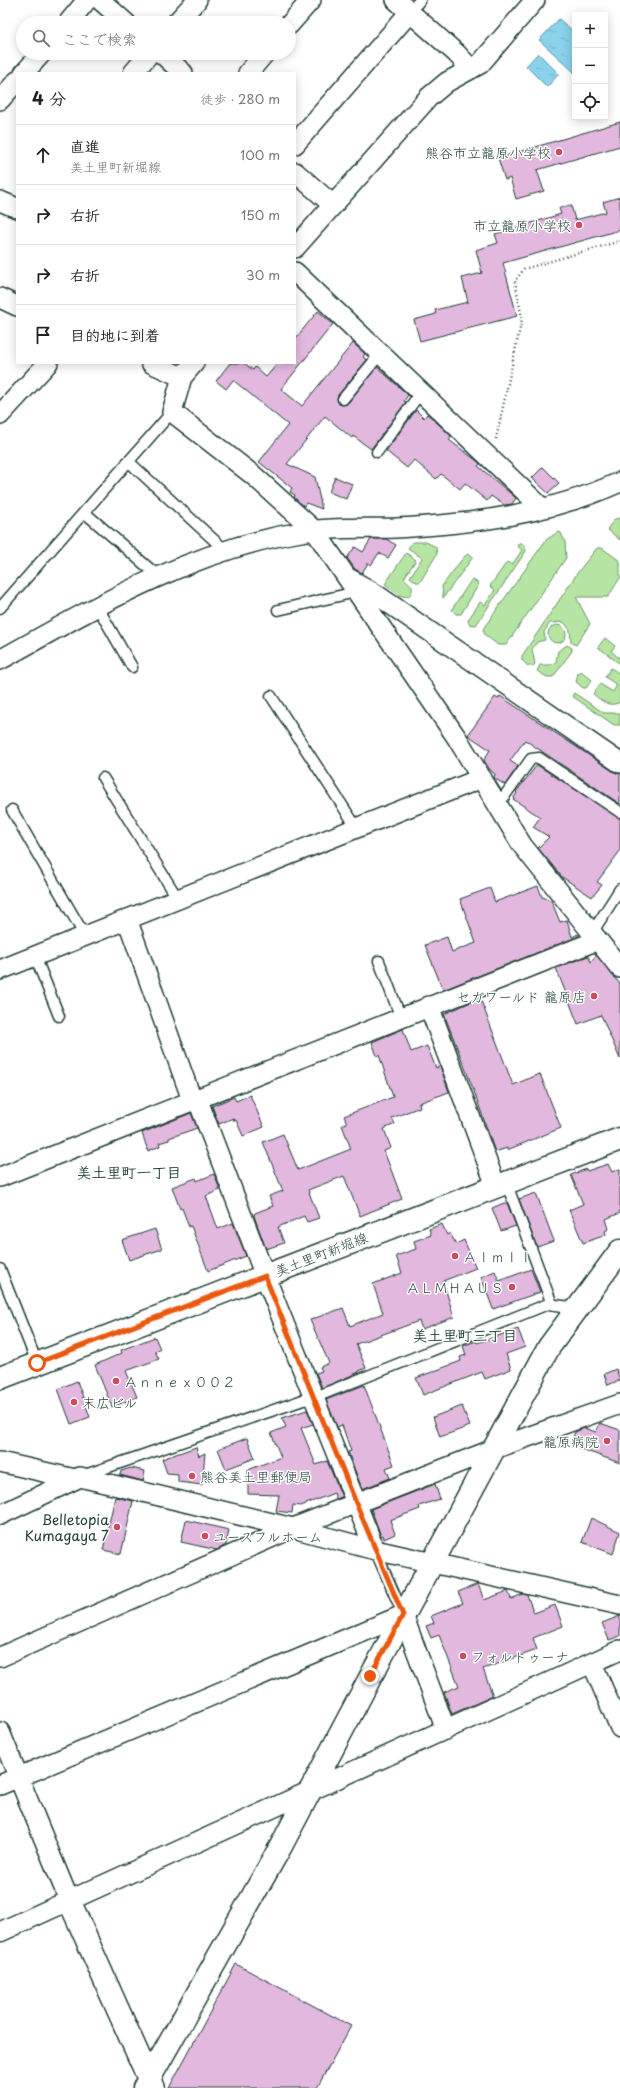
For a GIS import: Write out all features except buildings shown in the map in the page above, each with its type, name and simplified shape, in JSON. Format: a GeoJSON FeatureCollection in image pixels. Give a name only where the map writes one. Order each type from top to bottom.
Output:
{"type":"FeatureCollection","features":[{"type":"Feature","properties":{"kind":"street"},"geometry":{"type":"LineString","coordinates":[[74,16],[87,0]]}},
{"type":"Feature","properties":{"kind":"street"},"geometry":{"type":"LineString","coordinates":[[100,0],[118,16]]}},
{"type":"Feature","properties":{"kind":"street"},"geometry":{"type":"LineString","coordinates":[[182,16],[197,0]]}},
{"type":"Feature","properties":{"kind":"street"},"geometry":{"type":"LineString","coordinates":[[296,17],[311,0]]}},
{"type":"Feature","properties":{"kind":"street"},"geometry":{"type":"LineString","coordinates":[[396,0],[415,6],[470,69]]}},
{"type":"Feature","properties":{"kind":"street"},"geometry":{"type":"LineString","coordinates":[[296,247],[430,97],[447,82],[480,64],[535,0]]}},
{"type":"Feature","properties":{"kind":"street"},"geometry":{"type":"LineString","coordinates":[[296,143],[415,6]]}},
{"type":"Feature","properties":{"kind":"street"},"geometry":{"type":"LineString","coordinates":[[25,72],[36,60]]}},
{"type":"Feature","properties":{"kind":"street"},"geometry":{"type":"LineString","coordinates":[[133,72],[144,60]]}},
{"type":"Feature","properties":{"kind":"street"},"geometry":{"type":"LineString","coordinates":[[169,60],[182,72]]}},
{"type":"Feature","properties":{"kind":"street"},"geometry":{"type":"LineString","coordinates":[[249,72],[259,60]]}},
{"type":"Feature","properties":{"kind":"street"},"geometry":{"type":"LineString","coordinates":[[0,100],[16,82]]}},
{"type":"Feature","properties":{"kind":"street"},"geometry":{"type":"LineString","coordinates":[[296,173],[332,205]]}},
{"type":"Feature","properties":{"kind":"street"},"geometry":{"type":"LineString","coordinates":[[296,273],[541,507]]}},
{"type":"Feature","properties":{"kind":"street"},"geometry":{"type":"LineString","coordinates":[[0,298],[16,306]]}},
{"type":"Feature","properties":{"kind":"street"},"geometry":{"type":"LineString","coordinates":[[0,415],[47,364]]}},
{"type":"Feature","properties":{"kind":"street"},"geometry":{"type":"LineString","coordinates":[[156,364],[188,370],[172,412],[253,475],[315,531],[361,592],[457,738],[535,863],[620,968]]}},
{"type":"Feature","properties":{"kind":"street"},"geometry":{"type":"LineString","coordinates":[[0,660],[97,606],[158,576],[226,551],[282,535],[315,531],[431,526],[512,516],[606,489],[620,482]]}},
{"type":"Feature","properties":{"kind":"street"},"geometry":{"type":"LineString","coordinates":[[361,592],[620,763]]}},
{"type":"Feature","properties":{"kind":"street"},"geometry":{"type":"LineString","coordinates":[[0,970],[482,778]]}},
{"type":"Feature","properties":{"kind":"street"},"geometry":{"type":"LineString","coordinates":[[127,919],[194,1099],[375,1550]]}},
{"type":"Feature","properties":{"kind":"street"},"geometry":{"type":"LineString","coordinates":[[0,1177],[401,1018],[595,936]]}},
{"type":"Feature","properties":{"kind":"street"},"geometry":{"type":"LineString","coordinates":[[429,1006],[501,1184]]}},
{"type":"Feature","properties":{"kind":"street","name":"美土里町新堀線"},"geometry":{"type":"LineString","coordinates":[[0,1378],[620,1139]]}},
{"type":"Feature","properties":{"kind":"street"},"geometry":{"type":"LineString","coordinates":[[148,2085],[281,1846],[403,1615],[433,1563],[549,1347],[616,1261]]}},
{"type":"Feature","properties":{"kind":"street"},"geometry":{"type":"LineString","coordinates":[[0,1657],[293,1528],[494,1449],[620,1404]]}},
{"type":"Feature","properties":{"kind":"street"},"geometry":{"type":"LineString","coordinates":[[0,1462],[77,1478],[293,1528],[375,1550],[620,1605]]}},
{"type":"Feature","properties":{"kind":"street"},"geometry":{"type":"LineString","coordinates":[[0,1516],[77,1478]]}},
{"type":"Feature","properties":{"kind":"street"},"geometry":{"type":"LineString","coordinates":[[403,1615],[446,1730]]}},
{"type":"Feature","properties":{"kind":"street"},"geometry":{"type":"LineString","coordinates":[[0,1785],[18,1776],[403,1615]]}},
{"type":"Feature","properties":{"kind":"street"},"geometry":{"type":"LineString","coordinates":[[0,1932],[620,1650]]}},
{"type":"Feature","properties":{"kind":"street"},"geometry":{"type":"LineString","coordinates":[[592,1663],[619,1722]]}},
{"type":"Feature","properties":{"kind":"street"},"geometry":{"type":"LineString","coordinates":[[0,1732],[69,1900],[148,2085]]}},
{"type":"Feature","properties":{"kind":"lane"},"geometry":{"type":"LineString","coordinates":[[343,400],[380,354]]}},
{"type":"Feature","properties":{"kind":"lane"},"geometry":{"type":"LineString","coordinates":[[377,452],[421,392]]}},
{"type":"Feature","properties":{"kind":"lane"},"geometry":{"type":"LineString","coordinates":[[0,608],[172,412]]}},
{"type":"Feature","properties":{"kind":"lane"},"geometry":{"type":"LineString","coordinates":[[128,461],[226,551]]}},
{"type":"Feature","properties":{"kind":"lane"},"geometry":{"type":"LineString","coordinates":[[84,512],[158,576]]}},
{"type":"Feature","properties":{"kind":"lane"},"geometry":{"type":"LineString","coordinates":[[278,610],[361,592]]}},
{"type":"Feature","properties":{"kind":"lane"},"geometry":{"type":"LineString","coordinates":[[97,606],[132,666]]}},
{"type":"Feature","properties":{"kind":"lane"},"geometry":{"type":"LineString","coordinates":[[271,696],[357,828]]}},
{"type":"Feature","properties":{"kind":"lane"},"geometry":{"type":"LineString","coordinates":[[498,805],[531,760],[539,758],[620,812]]}},
{"type":"Feature","properties":{"kind":"lane"},"geometry":{"type":"LineString","coordinates":[[103,778],[178,899]]}},
{"type":"Feature","properties":{"kind":"lane"},"geometry":{"type":"LineString","coordinates":[[12,810],[85,936]]}},
{"type":"Feature","properties":{"kind":"lane"},"geometry":{"type":"LineString","coordinates":[[595,936],[620,889]]}},
{"type":"Feature","properties":{"kind":"lane"},"geometry":{"type":"LineString","coordinates":[[36,956],[59,1016]]}},
{"type":"Feature","properties":{"kind":"lane"},"geometry":{"type":"LineString","coordinates":[[378,961],[401,1018]]}},
{"type":"Feature","properties":{"kind":"lane"},"geometry":{"type":"LineString","coordinates":[[501,1184],[552,1304]]}},
{"type":"Feature","properties":{"kind":"lane"},"geometry":{"type":"LineString","coordinates":[[0,1269],[4,1287],[37,1363]]}},
{"type":"Feature","properties":{"kind":"lane"},"geometry":{"type":"LineString","coordinates":[[77,1478],[295,1402],[313,1398],[548,1304],[578,1308]]}},
{"type":"Feature","properties":{"kind":"lane"},"geometry":{"type":"LineString","coordinates":[[375,1550],[403,1615]]}},
{"type":"Feature","properties":{"kind":"path"},"geometry":{"type":"LineString","coordinates":[[496,440],[522,319],[515,281],[524,269],[620,241]]}},
{"type":"Feature","properties":{"kind":"green space"},"geometry":{"type":"Polygon","coordinates":[[[620,518],[620,540],[607,529],[615,519],[620,518]]]}},
{"type":"Feature","properties":{"kind":"green space"},"geometry":{"type":"Polygon","coordinates":[[[558,532],[561,533],[565,542],[566,558],[506,645],[498,645],[485,635],[483,629],[546,540],[558,532]]]}},
{"type":"Feature","properties":{"kind":"green space"},"geometry":{"type":"Polygon","coordinates":[[[413,542],[426,542],[436,547],[437,554],[420,582],[416,582],[410,577],[422,558],[408,548],[413,542]]]}},
{"type":"Feature","properties":{"kind":"green space"},"geometry":{"type":"Polygon","coordinates":[[[520,542],[525,546],[526,551],[476,625],[469,624],[468,620],[480,602],[485,605],[495,590],[490,586],[507,562],[512,565],[522,550],[517,546],[520,542]]]}},
{"type":"Feature","properties":{"kind":"green space"},"geometry":{"type":"Polygon","coordinates":[[[597,548],[602,548],[620,561],[620,578],[608,597],[576,597],[590,624],[576,645],[571,642],[570,630],[564,622],[550,623],[544,632],[545,640],[537,642],[532,649],[535,664],[533,666],[528,666],[522,660],[522,656],[578,572],[597,548]]]}},
{"type":"Feature","properties":{"kind":"green space"},"geometry":{"type":"Polygon","coordinates":[[[406,553],[416,560],[404,578],[412,586],[411,593],[406,597],[396,593],[385,584],[406,553]]]}},
{"type":"Feature","properties":{"kind":"green space"},"geometry":{"type":"Polygon","coordinates":[[[469,553],[473,557],[443,598],[442,586],[463,558],[469,553]]]}},
{"type":"Feature","properties":{"kind":"green space"},"geometry":{"type":"Polygon","coordinates":[[[472,579],[479,584],[461,614],[456,614],[452,610],[472,579]]]}},
{"type":"Feature","properties":{"kind":"green space"},"geometry":{"type":"Polygon","coordinates":[[[557,625],[563,628],[566,634],[563,640],[557,643],[551,640],[548,634],[551,628],[557,625]]]}},
{"type":"Feature","properties":{"kind":"green space"},"geometry":{"type":"Polygon","coordinates":[[[605,638],[615,646],[611,651],[619,658],[620,656],[620,664],[598,647],[605,638]]]}},
{"type":"Feature","properties":{"kind":"green space"},"geometry":{"type":"Polygon","coordinates":[[[567,645],[572,648],[572,651],[553,677],[547,677],[537,671],[540,665],[550,665],[556,662],[558,651],[567,645]]]}},
{"type":"Feature","properties":{"kind":"green space"},"geometry":{"type":"Polygon","coordinates":[[[611,668],[620,674],[620,702],[616,704],[606,703],[593,694],[600,684],[613,692],[617,685],[605,677],[611,668]]]}},
{"type":"Feature","properties":{"kind":"green space"},"geometry":{"type":"Polygon","coordinates":[[[581,671],[592,680],[586,688],[583,688],[576,682],[578,673],[581,671]]]}},
{"type":"Feature","properties":{"kind":"green space"},"geometry":{"type":"Polygon","coordinates":[[[574,693],[604,713],[620,713],[620,725],[614,725],[572,696],[574,693]]]}},
{"type":"Feature","properties":{"kind":"water"},"geometry":{"type":"Polygon","coordinates":[[[559,19],[572,30],[572,70],[539,40],[559,19]]]}},
{"type":"Feature","properties":{"kind":"water"},"geometry":{"type":"Polygon","coordinates":[[[538,53],[559,74],[547,87],[526,66],[538,53]]]}},
{"type":"Feature","properties":{"kind":"place","name":"熊谷市立籠原小学校"},"geometry":{"type":"Point","coordinates":[559,152]}},
{"type":"Feature","properties":{"kind":"place","name":"市立籠原小学校"},"geometry":{"type":"Point","coordinates":[579,225]}},
{"type":"Feature","properties":{"kind":"place","name":"セガワールド 籠原店"},"geometry":{"type":"Point","coordinates":[594,996]}},
{"type":"Feature","properties":{"kind":"place","name":"ＡｌｍＩＩ"},"geometry":{"type":"Point","coordinates":[455,1256]}},
{"type":"Feature","properties":{"kind":"place","name":"ＡＬＭＨＡＵＳ"},"geometry":{"type":"Point","coordinates":[512,1287]}},
{"type":"Feature","properties":{"kind":"place","name":"Ａｎｎｅｘ００２"},"geometry":{"type":"Point","coordinates":[116,1381]}},
{"type":"Feature","properties":{"kind":"place","name":"末広ビル"},"geometry":{"type":"Point","coordinates":[74,1402]}},
{"type":"Feature","properties":{"kind":"place","name":"籠原病院"},"geometry":{"type":"Point","coordinates":[607,1441]}},
{"type":"Feature","properties":{"kind":"place","name":"熊谷美土里郵便局"},"geometry":{"type":"Point","coordinates":[192,1476]}},
{"type":"Feature","properties":{"kind":"place","name":"Belletopia Kumagaya 7"},"geometry":{"type":"Point","coordinates":[117,1527]}},
{"type":"Feature","properties":{"kind":"place","name":"ユースフルホーム"},"geometry":{"type":"Point","coordinates":[205,1536]}},
{"type":"Feature","properties":{"kind":"place","name":"フォルトゥーナ"},"geometry":{"type":"Point","coordinates":[463,1656]}},
{"type":"Feature","properties":{"kind":"district","name":"美土里町一丁目"},"geometry":{"type":"Point","coordinates":[129,1171]}},
{"type":"Feature","properties":{"kind":"district","name":"美土里町三丁目"},"geometry":{"type":"Point","coordinates":[465,1334]}},
{"type":"Feature","properties":{"kind":"route"},"geometry":{"type":"LineString","coordinates":[[37,1363],[265,1276],[313,1398],[403,1615],[370,1676]]}}]}
